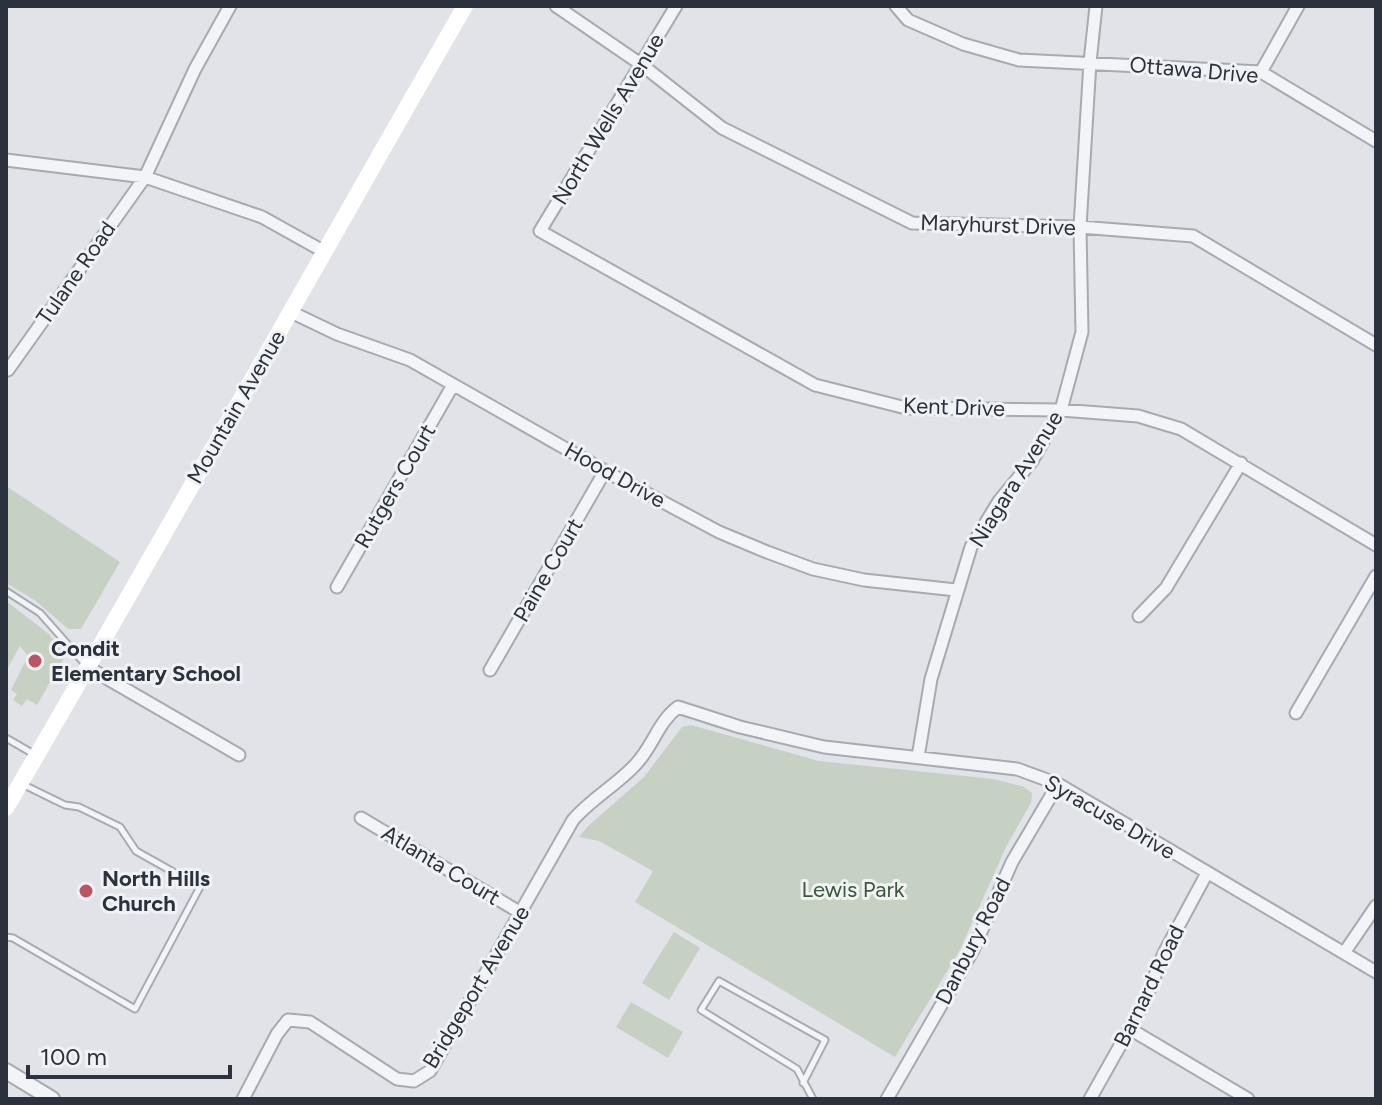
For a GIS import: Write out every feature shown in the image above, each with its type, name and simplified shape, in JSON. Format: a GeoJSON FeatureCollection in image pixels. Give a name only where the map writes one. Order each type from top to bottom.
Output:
{"type":"FeatureCollection","features":[{"type":"Feature","properties":{"kind":"main road","name":"Mountain Avenue"},"geometry":{"type":"LineString","coordinates":[[6,808],[89,668],[323,251],[465,6]]}},
{"type":"Feature","properties":{"kind":"street","name":"Tulane Road"},"geometry":{"type":"LineString","coordinates":[[8,370],[145,177],[195,69],[230,6]]}},
{"type":"Feature","properties":{"kind":"street","name":"Maryhurst Drive"},"geometry":{"type":"LineString","coordinates":[[556,6],[642,65],[722,128],[912,223],[1080,227],[1193,236],[1376,345]]}},
{"type":"Feature","properties":{"kind":"street","name":"North Wells Avenue"},"geometry":{"type":"LineString","coordinates":[[540,231],[676,6]]}},
{"type":"Feature","properties":{"kind":"street","name":"Ottawa Drive"},"geometry":{"type":"LineString","coordinates":[[896,6],[908,20],[963,44],[1019,60],[1261,72],[1376,141]]}},
{"type":"Feature","properties":{"kind":"street","name":"Niagara Avenue"},"geometry":{"type":"LineString","coordinates":[[918,757],[931,679],[971,547],[999,501],[1032,461],[1061,410],[1082,332],[1080,227],[1096,6]]}},
{"type":"Feature","properties":{"kind":"street"},"geometry":{"type":"LineString","coordinates":[[1261,72],[1298,6]]}},
{"type":"Feature","properties":{"kind":"street"},"geometry":{"type":"LineString","coordinates":[[6,160],[145,177],[262,217],[323,251]]}},
{"type":"Feature","properties":{"kind":"street","name":"Kent Drive"},"geometry":{"type":"LineString","coordinates":[[540,231],[815,385],[906,408],[1061,410],[1138,416],[1181,429],[1376,545]]}},
{"type":"Feature","properties":{"kind":"street","name":"Hood Drive"},"geometry":{"type":"LineString","coordinates":[[291,312],[337,334],[410,360],[719,532],[813,569],[864,580],[956,590]]}},
{"type":"Feature","properties":{"kind":"street","name":"Rutgers Court"},"geometry":{"type":"LineString","coordinates":[[337,587],[453,385]]}},
{"type":"Feature","properties":{"kind":"street"},"geometry":{"type":"LineString","coordinates":[[1139,616],[1166,588],[1241,463]]}},
{"type":"Feature","properties":{"kind":"street","name":"Paine Court"},"geometry":{"type":"LineString","coordinates":[[490,670],[605,471]]}},
{"type":"Feature","properties":{"kind":"street"},"geometry":{"type":"LineString","coordinates":[[1296,713],[1376,576]]}},
{"type":"Feature","properties":{"kind":"street"},"geometry":{"type":"LineString","coordinates":[[89,668],[239,755]]}},
{"type":"Feature","properties":{"kind":"street","name":"Syracuse Drive"},"geometry":{"type":"LineString","coordinates":[[678,707],[740,727],[824,747],[1017,769],[1058,784],[1376,972]]}},
{"type":"Feature","properties":{"kind":"street","name":"Bridgeport Avenue"},"geometry":{"type":"LineString","coordinates":[[243,1099],[277,1034],[288,1020],[310,1022],[397,1079],[414,1081],[430,1071],[573,820],[586,805],[637,764],[667,715],[678,707]]}},
{"type":"Feature","properties":{"kind":"street","name":"Danbury Road"},"geometry":{"type":"LineString","coordinates":[[887,1099],[973,950],[1012,862],[1058,784]]}},
{"type":"Feature","properties":{"kind":"street","name":"Atlanta Court"},"geometry":{"type":"LineString","coordinates":[[361,818],[521,913]]}},
{"type":"Feature","properties":{"kind":"street","name":"Barnard Road"},"geometry":{"type":"LineString","coordinates":[[1090,1099],[1144,1003],[1164,953],[1207,873]]}},
{"type":"Feature","properties":{"kind":"street"},"geometry":{"type":"LineString","coordinates":[[1344,953],[1376,906]]}},
{"type":"Feature","properties":{"kind":"street"},"geometry":{"type":"LineString","coordinates":[[1130,1029],[1248,1099]]}},
{"type":"Feature","properties":{"kind":"street"},"geometry":{"type":"LineString","coordinates":[[6,1071],[52,1099]]}},
{"type":"Feature","properties":{"kind":"lane"},"geometry":{"type":"LineString","coordinates":[[6,591],[40,613],[89,668]]}},
{"type":"Feature","properties":{"kind":"lane"},"geometry":{"type":"LineString","coordinates":[[6,738],[37,756]]}},
{"type":"Feature","properties":{"kind":"lane"},"geometry":{"type":"LineString","coordinates":[[6,937],[13,938],[135,1009],[200,887],[136,851],[120,827],[20,783]]}},
{"type":"Feature","properties":{"kind":"lane"},"geometry":{"type":"LineString","coordinates":[[803,1083],[825,1040],[719,981],[701,1010],[797,1069],[803,1083],[813,1099]]}},
{"type":"Feature","properties":{"kind":"green space"},"geometry":{"type":"Polygon","coordinates":[[[6,486],[120,562],[81,629],[68,629],[36,601],[6,583],[6,486]]]}},
{"type":"Feature","properties":{"kind":"green space"},"geometry":{"type":"Polygon","coordinates":[[[6,601],[49,634],[65,656],[37,705],[27,699],[22,706],[13,700],[17,694],[11,690],[28,656],[20,646],[6,671],[6,601]]]}},
{"type":"Feature","properties":{"kind":"green space","name":"Lewis Park"},"geometry":{"type":"Polygon","coordinates":[[[691,725],[819,761],[994,779],[1024,787],[1032,793],[1031,803],[1007,845],[960,950],[895,1057],[635,902],[653,871],[599,841],[579,837],[644,777],[682,727],[691,725]]]}},
{"type":"Feature","properties":{"kind":"green space"},"geometry":{"type":"Polygon","coordinates":[[[674,932],[700,948],[669,1000],[642,983],[674,932]]]}},
{"type":"Feature","properties":{"kind":"green space"},"geometry":{"type":"Polygon","coordinates":[[[631,1002],[683,1032],[668,1058],[616,1027],[631,1002]]]}},
{"type":"Feature","properties":{"kind":"place","name":"Condit Elementary School"},"geometry":{"type":"Point","coordinates":[35,661]}},
{"type":"Feature","properties":{"kind":"place","name":"North Hills Church"},"geometry":{"type":"Point","coordinates":[86,891]}}]}
